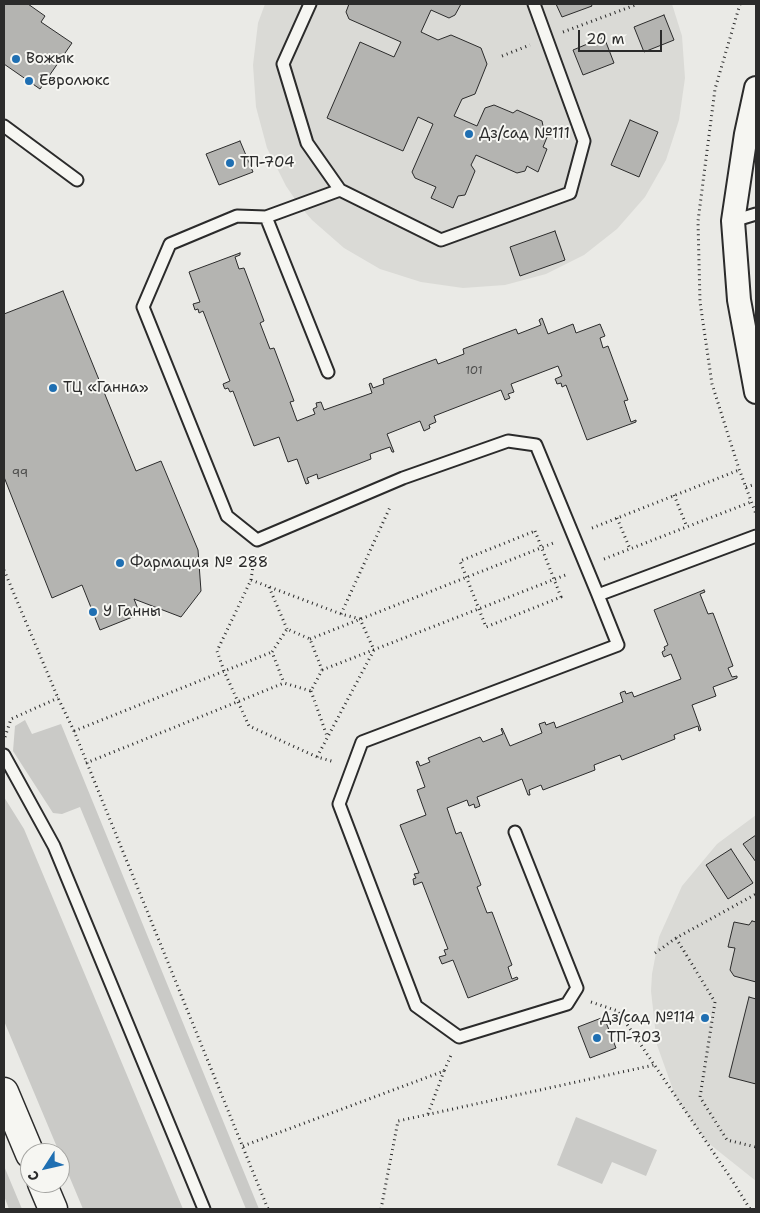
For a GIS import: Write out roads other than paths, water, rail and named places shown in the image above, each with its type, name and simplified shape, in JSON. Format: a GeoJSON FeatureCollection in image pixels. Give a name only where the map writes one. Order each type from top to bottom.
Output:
{"type":"FeatureCollection","features":[{"type":"Feature","properties":{"kind":"main road"},"geometry":{"type":"LineString","coordinates":[[4,1092],[25,1143]]}},
{"type":"Feature","properties":{"kind":"main road"},"geometry":{"type":"LineString","coordinates":[[46,1193],[53,1209]]}},
{"type":"Feature","properties":{"kind":"street"},"geometry":{"type":"LineString","coordinates":[[756,88],[746,134],[733,221],[739,300],[756,392]]}},
{"type":"Feature","properties":{"kind":"lane"},"geometry":{"type":"LineString","coordinates":[[310,4],[284,64],[306,143],[340,190],[441,240],[570,193],[584,141],[534,4]]}},
{"type":"Feature","properties":{"kind":"lane"},"geometry":{"type":"LineString","coordinates":[[4,126],[78,180]]}},
{"type":"Feature","properties":{"kind":"lane"},"geometry":{"type":"LineString","coordinates":[[340,190],[266,218],[237,216],[170,244],[143,307],[227,516],[257,540],[403,478],[508,441],[536,445],[618,645],[362,742],[338,804],[416,1006],[459,1037],[567,1004],[577,988],[515,832]]}},
{"type":"Feature","properties":{"kind":"lane"},"geometry":{"type":"LineString","coordinates":[[733,221],[756,214]]}},
{"type":"Feature","properties":{"kind":"lane"},"geometry":{"type":"LineString","coordinates":[[266,218],[328,372]]}},
{"type":"Feature","properties":{"kind":"lane"},"geometry":{"type":"LineString","coordinates":[[598,595],[756,536]]}},
{"type":"Feature","properties":{"kind":"lane"},"geometry":{"type":"LineString","coordinates":[[4,755],[54,846],[204,1209]]}},
{"type":"Feature","properties":{"kind":"place","name":"Вожык"},"geometry":{"type":"Point","coordinates":[16,59]}},
{"type":"Feature","properties":{"kind":"place","name":"Евролюкс"},"geometry":{"type":"Point","coordinates":[29,81]}},
{"type":"Feature","properties":{"kind":"place","name":"Дз/сад №111"},"geometry":{"type":"Point","coordinates":[469,134]}},
{"type":"Feature","properties":{"kind":"place","name":"ТП-704"},"geometry":{"type":"Point","coordinates":[230,163]}},
{"type":"Feature","properties":{"kind":"place","name":"ТЦ «Ганна»"},"geometry":{"type":"Point","coordinates":[53,388]}},
{"type":"Feature","properties":{"kind":"place","name":"Фармация № 288"},"geometry":{"type":"Point","coordinates":[120,563]}},
{"type":"Feature","properties":{"kind":"place","name":"У Ганны"},"geometry":{"type":"Point","coordinates":[93,612]}},
{"type":"Feature","properties":{"kind":"place","name":"Дз/сад №114"},"geometry":{"type":"Point","coordinates":[705,1018]}},
{"type":"Feature","properties":{"kind":"place","name":"ТП-703"},"geometry":{"type":"Point","coordinates":[597,1038]}}]}
